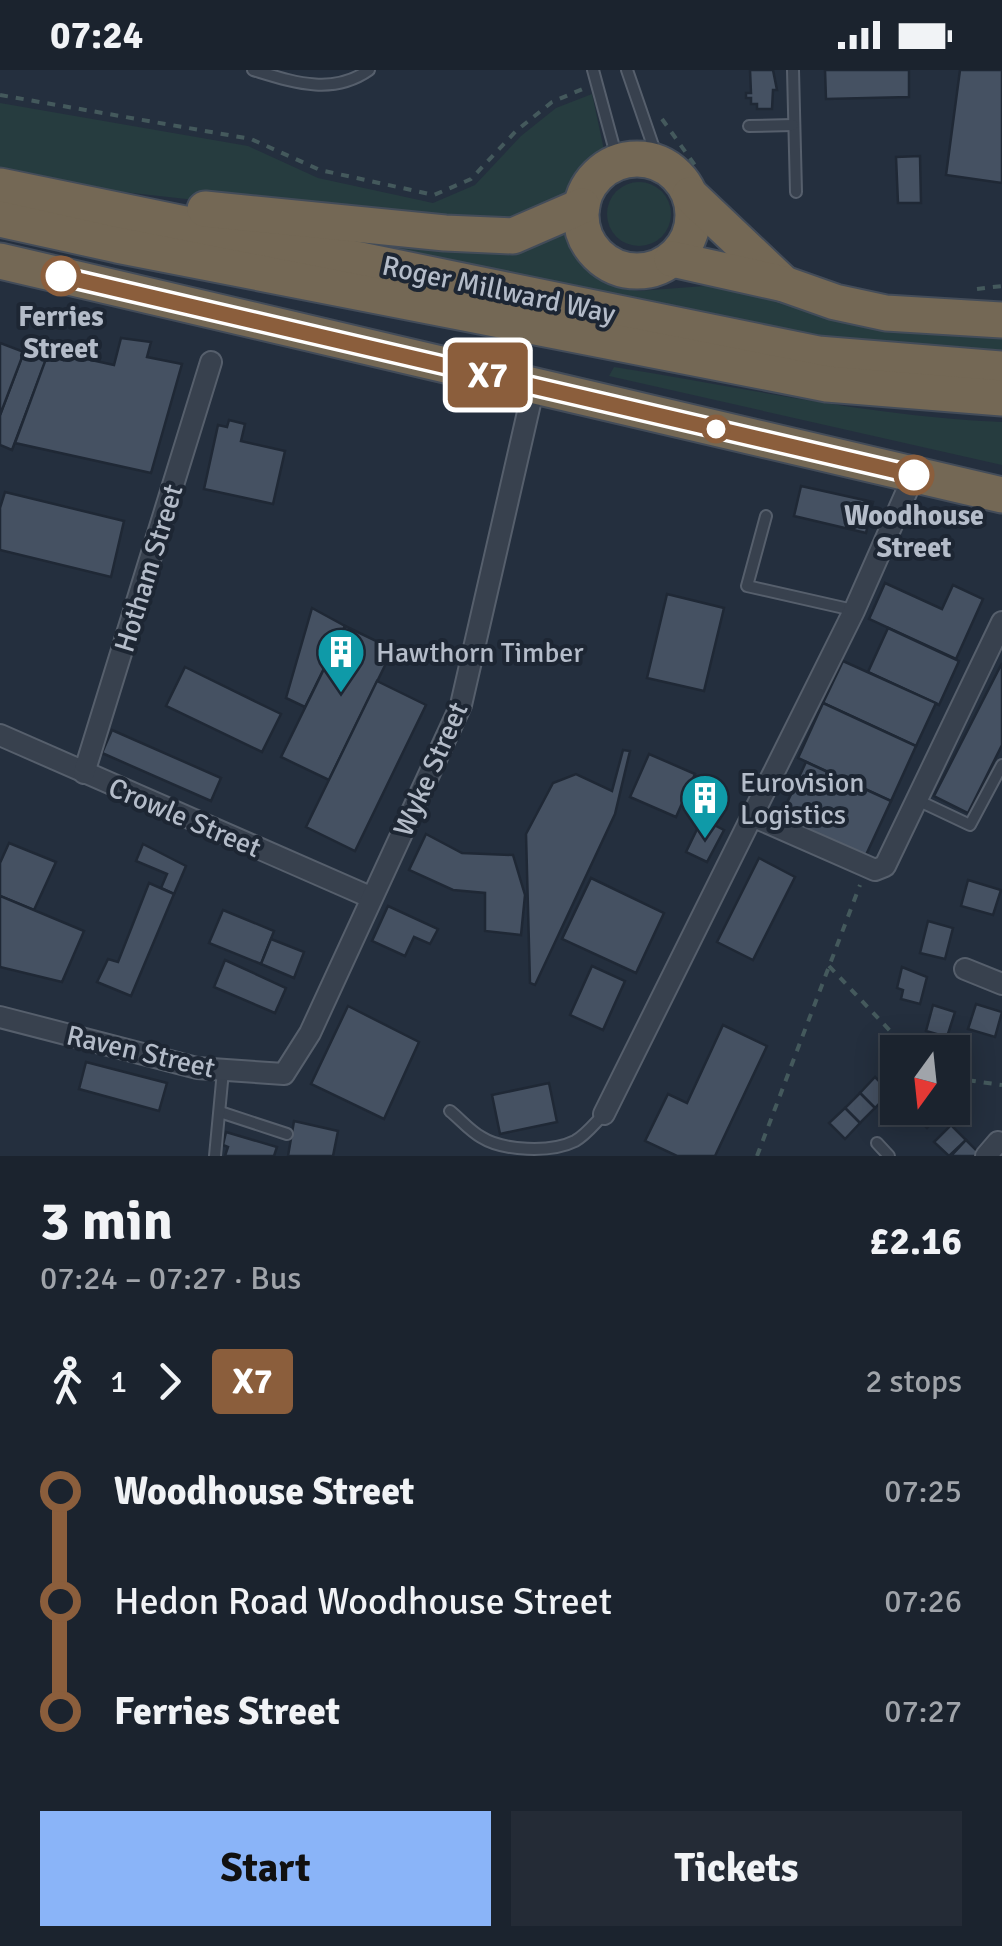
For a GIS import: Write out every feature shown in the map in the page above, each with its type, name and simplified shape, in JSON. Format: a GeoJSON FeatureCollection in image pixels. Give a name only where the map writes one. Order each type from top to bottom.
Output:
{"type":"FeatureCollection","features":[{"type":"Feature","properties":{"kind":"highway"},"geometry":{"type":"LineString","coordinates":[[696,186],[691,230],[672,259],[655,268],[636,271],[601,258],[589,243],[582,225],[582,206],[594,180],[618,162],[646,159],[660,163],[683,182],[696,186],[784,284]]}},
{"type":"Feature","properties":{"kind":"highway"},"geometry":{"type":"LineString","coordinates":[[15,190],[445,233],[513,236],[582,206]]}},
{"type":"Feature","properties":{"kind":"highway","name":"Roger Millward Way"},"geometry":{"type":"LineString","coordinates":[[15,190],[818,354],[1002,369]]}},
{"type":"Feature","properties":{"kind":"highway","name":"Roger Millward Way"},"geometry":{"type":"LineString","coordinates":[[0,219],[827,384],[1002,398]]}},
{"type":"Feature","properties":{"kind":"highway"},"geometry":{"type":"LineString","coordinates":[[672,259],[784,284],[835,302],[886,313],[1002,320]]}},
{"type":"Feature","properties":{"kind":"highway"},"geometry":{"type":"LineString","coordinates":[[0,262],[1002,496]]}},
{"type":"Feature","properties":{"kind":"street","name":"Hotham Street"},"geometry":{"type":"LineString","coordinates":[[84,773],[211,362]]}},
{"type":"Feature","properties":{"kind":"street","name":"Wyke Street"},"geometry":{"type":"LineString","coordinates":[[284,1074],[310,1032],[461,705],[534,386]]}},
{"type":"Feature","properties":{"kind":"street"},"geometry":{"type":"LineString","coordinates":[[604,1114],[854,610],[914,475]]}},
{"type":"Feature","properties":{"kind":"street"},"geometry":{"type":"LineString","coordinates":[[752,816],[875,870],[885,866],[996,649],[1002,622]]}},
{"type":"Feature","properties":{"kind":"street","name":"Crowle Street"},"geometry":{"type":"LineString","coordinates":[[0,735],[370,897]]}},
{"type":"Feature","properties":{"kind":"street"},"geometry":{"type":"LineString","coordinates":[[965,969],[1002,984]]}},
{"type":"Feature","properties":{"kind":"street","name":"Raven Street"},"geometry":{"type":"LineString","coordinates":[[0,1017],[197,1068],[284,1074]]}},
{"type":"Feature","properties":{"kind":"lane"},"geometry":{"type":"LineString","coordinates":[[253,70],[310,85],[346,82],[369,70]]}},
{"type":"Feature","properties":{"kind":"lane"},"geometry":{"type":"LineString","coordinates":[[592,70],[618,162]]}},
{"type":"Feature","properties":{"kind":"lane"},"geometry":{"type":"LineString","coordinates":[[793,70],[796,192]]}},
{"type":"Feature","properties":{"kind":"lane"},"geometry":{"type":"LineString","coordinates":[[628,75],[660,163]]}},
{"type":"Feature","properties":{"kind":"lane"},"geometry":{"type":"LineString","coordinates":[[749,126],[794,125]]}},
{"type":"Feature","properties":{"kind":"lane"},"geometry":{"type":"LineString","coordinates":[[766,516],[748,586],[854,610]]}},
{"type":"Feature","properties":{"kind":"lane"},"geometry":{"type":"LineString","coordinates":[[916,799],[970,825],[1002,765]]}},
{"type":"Feature","properties":{"kind":"lane"},"geometry":{"type":"LineString","coordinates":[[215,1156],[223,1071]]}},
{"type":"Feature","properties":{"kind":"lane"},"geometry":{"type":"LineString","coordinates":[[450,1111],[482,1138],[505,1146],[531,1148],[563,1146],[578,1140],[604,1114]]}},
{"type":"Feature","properties":{"kind":"lane"},"geometry":{"type":"LineString","coordinates":[[220,1112],[287,1134]]}},
{"type":"Feature","properties":{"kind":"lane"},"geometry":{"type":"LineString","coordinates":[[877,1144],[888,1156]]}},
{"type":"Feature","properties":{"kind":"path"},"geometry":{"type":"LineString","coordinates":[[628,75],[637,80],[696,186]]}},
{"type":"Feature","properties":{"kind":"path"},"geometry":{"type":"LineString","coordinates":[[0,95],[251,139],[320,170],[434,195],[471,179],[516,131],[552,102],[597,86]]}},
{"type":"Feature","properties":{"kind":"path"},"geometry":{"type":"LineString","coordinates":[[971,290],[1002,286]]}},
{"type":"Feature","properties":{"kind":"path"},"geometry":{"type":"LineString","coordinates":[[757,1156],[867,866]]}},
{"type":"Feature","properties":{"kind":"path"},"geometry":{"type":"LineString","coordinates":[[829,966],[894,1035]]}},
{"type":"Feature","properties":{"kind":"path"},"geometry":{"type":"LineString","coordinates":[[970,1081],[1002,1085]]}},
{"type":"Feature","properties":{"kind":"green space"},"geometry":{"type":"Polygon","coordinates":[[[592,94],[606,159],[567,200],[514,227],[312,213],[0,175],[0,103],[248,146],[318,178],[433,203],[475,185],[521,136],[556,108],[592,94]]]}},
{"type":"Feature","properties":{"kind":"green space"},"geometry":{"type":"Polygon","coordinates":[[[639,182],[661,192],[671,214],[661,236],[639,246],[617,236],[607,214],[617,192],[639,182]]]}},
{"type":"Feature","properties":{"kind":"green space"},"geometry":{"type":"Polygon","coordinates":[[[563,223],[578,259],[601,280],[638,291],[718,285],[1002,335],[1002,353],[815,336],[292,235],[563,223]]]}},
{"type":"Feature","properties":{"kind":"green space"},"geometry":{"type":"Polygon","coordinates":[[[614,367],[857,408],[1002,422],[1002,465],[609,376],[614,367]]]}},
{"type":"Feature","properties":{"kind":"building"},"geometry":{"type":"Polygon","coordinates":[[[750,70],[773,70],[777,90],[773,90],[772,109],[757,109],[751,98],[746,98],[746,93],[751,93],[750,70]]]}},
{"type":"Feature","properties":{"kind":"building"},"geometry":{"type":"Polygon","coordinates":[[[825,70],[909,70],[909,97],[826,99],[825,70]]]}},
{"type":"Feature","properties":{"kind":"building"},"geometry":{"type":"Polygon","coordinates":[[[960,70],[1002,70],[1002,183],[946,175],[960,70]]]}},
{"type":"Feature","properties":{"kind":"building"},"geometry":{"type":"Polygon","coordinates":[[[920,156],[921,203],[898,203],[896,157],[920,156]]]}},
{"type":"Feature","properties":{"kind":"building"},"geometry":{"type":"Polygon","coordinates":[[[29,338],[51,347],[12,450],[0,445],[0,415],[29,338]]]}},
{"type":"Feature","properties":{"kind":"building"},"geometry":{"type":"Polygon","coordinates":[[[121,338],[151,342],[147,357],[182,364],[151,473],[15,443],[47,356],[63,360],[64,354],[114,365],[121,338]]]}},
{"type":"Feature","properties":{"kind":"building"},"geometry":{"type":"Polygon","coordinates":[[[0,343],[24,352],[0,415],[0,343]]]}},
{"type":"Feature","properties":{"kind":"building"},"geometry":{"type":"Polygon","coordinates":[[[229,420],[245,424],[241,441],[285,451],[273,504],[204,489],[218,425],[227,427],[229,420]]]}},
{"type":"Feature","properties":{"kind":"building"},"geometry":{"type":"Polygon","coordinates":[[[801,486],[873,502],[866,533],[794,516],[801,486]]]}},
{"type":"Feature","properties":{"kind":"building"},"geometry":{"type":"Polygon","coordinates":[[[5,492],[124,521],[111,577],[0,550],[0,508],[5,492]]]}},
{"type":"Feature","properties":{"kind":"building"},"geometry":{"type":"Polygon","coordinates":[[[885,583],[942,609],[953,585],[983,599],[956,659],[869,619],[885,583]]]}},
{"type":"Feature","properties":{"kind":"building"},"geometry":{"type":"Polygon","coordinates":[[[667,594],[724,608],[704,691],[647,678],[667,594]]]}},
{"type":"Feature","properties":{"kind":"building"},"geometry":{"type":"Polygon","coordinates":[[[312,608],[345,626],[305,707],[286,698],[312,608]]]}},
{"type":"Feature","properties":{"kind":"building","name":"Hawthorn Timber"},"geometry":{"type":"Polygon","coordinates":[[[345,626],[393,649],[329,780],[281,757],[345,626]]]}},
{"type":"Feature","properties":{"kind":"building"},"geometry":{"type":"Polygon","coordinates":[[[888,628],[959,661],[939,705],[868,672],[888,628]]]}},
{"type":"Feature","properties":{"kind":"building"},"geometry":{"type":"Polygon","coordinates":[[[843,661],[936,703],[916,746],[823,703],[843,661]]]}},
{"type":"Feature","properties":{"kind":"building"},"geometry":{"type":"Polygon","coordinates":[[[1002,663],[1002,745],[968,813],[934,796],[1002,663]]]}},
{"type":"Feature","properties":{"kind":"building"},"geometry":{"type":"Polygon","coordinates":[[[185,667],[281,714],[262,752],[166,706],[185,667]]]}},
{"type":"Feature","properties":{"kind":"building"},"geometry":{"type":"Polygon","coordinates":[[[377,681],[426,705],[355,851],[306,827],[377,681]]]}},
{"type":"Feature","properties":{"kind":"building"},"geometry":{"type":"Polygon","coordinates":[[[823,703],[916,746],[891,801],[798,758],[823,703]]]}},
{"type":"Feature","properties":{"kind":"building"},"geometry":{"type":"Polygon","coordinates":[[[112,730],[221,778],[211,801],[102,753],[112,730]]]}},
{"type":"Feature","properties":{"kind":"building"},"geometry":{"type":"Polygon","coordinates":[[[623,750],[630,751],[615,814],[535,985],[530,983],[526,834],[553,783],[576,774],[612,791],[623,750]]]}},
{"type":"Feature","properties":{"kind":"building"},"geometry":{"type":"Polygon","coordinates":[[[649,754],[695,774],[676,817],[630,797],[649,754]]]}},
{"type":"Feature","properties":{"kind":"building"},"geometry":{"type":"Polygon","coordinates":[[[806,762],[891,801],[865,857],[780,818],[806,762]]]}},
{"type":"Feature","properties":{"kind":"building","name":"Eurovision Logistics"},"geometry":{"type":"Polygon","coordinates":[[[702,819],[724,830],[707,862],[686,852],[702,819]]]}},
{"type":"Feature","properties":{"kind":"building"},"geometry":{"type":"Polygon","coordinates":[[[426,834],[462,853],[513,855],[525,895],[521,935],[485,931],[485,893],[453,890],[409,870],[426,834]]]}},
{"type":"Feature","properties":{"kind":"building"},"geometry":{"type":"Polygon","coordinates":[[[9,843],[56,862],[34,910],[0,896],[0,863],[9,843]]]}},
{"type":"Feature","properties":{"kind":"building"},"geometry":{"type":"Polygon","coordinates":[[[143,844],[186,866],[174,894],[161,888],[167,874],[136,861],[143,844]]]}},
{"type":"Feature","properties":{"kind":"building"},"geometry":{"type":"Polygon","coordinates":[[[759,858],[795,877],[753,960],[717,942],[759,858]]]}},
{"type":"Feature","properties":{"kind":"building"},"geometry":{"type":"Polygon","coordinates":[[[591,878],[664,913],[636,973],[562,939],[591,878]]]}},
{"type":"Feature","properties":{"kind":"building"},"geometry":{"type":"Polygon","coordinates":[[[968,880],[1001,890],[993,915],[961,906],[968,880]]]}},
{"type":"Feature","properties":{"kind":"building"},"geometry":{"type":"Polygon","coordinates":[[[149,883],[174,894],[131,996],[97,982],[108,959],[118,962],[149,883]]]}},
{"type":"Feature","properties":{"kind":"building"},"geometry":{"type":"Polygon","coordinates":[[[0,896],[84,931],[62,982],[0,967],[0,896]]]}},
{"type":"Feature","properties":{"kind":"building"},"geometry":{"type":"Polygon","coordinates":[[[388,906],[438,929],[430,944],[414,937],[405,956],[372,941],[388,906]]]}},
{"type":"Feature","properties":{"kind":"building"},"geometry":{"type":"Polygon","coordinates":[[[223,910],[274,931],[261,964],[209,943],[223,910]]]}},
{"type":"Feature","properties":{"kind":"building"},"geometry":{"type":"Polygon","coordinates":[[[928,921],[953,928],[945,959],[920,953],[928,921]]]}},
{"type":"Feature","properties":{"kind":"building"},"geometry":{"type":"Polygon","coordinates":[[[271,939],[304,952],[294,978],[261,964],[271,939]]]}},
{"type":"Feature","properties":{"kind":"building"},"geometry":{"type":"Polygon","coordinates":[[[225,960],[286,988],[275,1013],[214,987],[225,960]]]}},
{"type":"Feature","properties":{"kind":"building"},"geometry":{"type":"Polygon","coordinates":[[[592,966],[625,981],[603,1030],[570,1015],[592,966]]]}},
{"type":"Feature","properties":{"kind":"building"},"geometry":{"type":"Polygon","coordinates":[[[902,967],[927,977],[920,1004],[901,999],[903,990],[897,988],[902,967]]]}},
{"type":"Feature","properties":{"kind":"building"},"geometry":{"type":"Polygon","coordinates":[[[976,1004],[1002,1012],[995,1037],[968,1029],[976,1004]]]}},
{"type":"Feature","properties":{"kind":"building"},"geometry":{"type":"Polygon","coordinates":[[[933,1005],[955,1012],[948,1035],[926,1031],[933,1005]]]}},
{"type":"Feature","properties":{"kind":"building"},"geometry":{"type":"Polygon","coordinates":[[[348,1006],[419,1042],[384,1119],[311,1084],[348,1006]]]}},
{"type":"Feature","properties":{"kind":"building"},"geometry":{"type":"Polygon","coordinates":[[[723,1025],[767,1046],[715,1156],[677,1156],[645,1141],[668,1094],[687,1103],[723,1025]]]}},
{"type":"Feature","properties":{"kind":"building"},"geometry":{"type":"Polygon","coordinates":[[[86,1062],[167,1083],[159,1111],[79,1089],[86,1062]]]}},
{"type":"Feature","properties":{"kind":"building"},"geometry":{"type":"Polygon","coordinates":[[[875,1077],[880,1082],[880,1103],[875,1108],[860,1093],[875,1077]]]}},
{"type":"Feature","properties":{"kind":"building"},"geometry":{"type":"Polygon","coordinates":[[[549,1083],[557,1122],[500,1134],[492,1095],[549,1083]]]}},
{"type":"Feature","properties":{"kind":"building"},"geometry":{"type":"Polygon","coordinates":[[[860,1093],[875,1108],[860,1123],[845,1108],[860,1093]]]}},
{"type":"Feature","properties":{"kind":"building"},"geometry":{"type":"Polygon","coordinates":[[[845,1108],[860,1123],[845,1139],[829,1123],[845,1108]]]}},
{"type":"Feature","properties":{"kind":"building"},"geometry":{"type":"Polygon","coordinates":[[[294,1121],[338,1131],[333,1156],[288,1156],[294,1121]]]}},
{"type":"Feature","properties":{"kind":"building"},"geometry":{"type":"Polygon","coordinates":[[[951,1125],[966,1140],[949,1156],[934,1142],[951,1125]]]}},
{"type":"Feature","properties":{"kind":"building"},"geometry":{"type":"Polygon","coordinates":[[[226,1132],[277,1147],[274,1156],[225,1156],[226,1132]]]}},
{"type":"Feature","properties":{"kind":"building"},"geometry":{"type":"Polygon","coordinates":[[[966,1140],[982,1156],[951,1156],[966,1140]]]}},
{"type":"Feature","properties":{"kind":"bus line","name":"X7"},"geometry":{"type":"LineString","coordinates":[[61,276],[914,475]]}},
{"type":"Feature","properties":{"kind":"place","name":"Ferries Street"},"geometry":{"type":"Point","coordinates":[61,276]}},
{"type":"Feature","properties":{"kind":"place","name":"Woodhouse Street"},"geometry":{"type":"Point","coordinates":[914,475]}},
{"type":"Feature","properties":{"kind":"place","name":"Hawthorn Timber"},"geometry":{"type":"Point","coordinates":[341,694]}},
{"type":"Feature","properties":{"kind":"place","name":"Eurovision Logistics"},"geometry":{"type":"Point","coordinates":[705,840]}}]}
